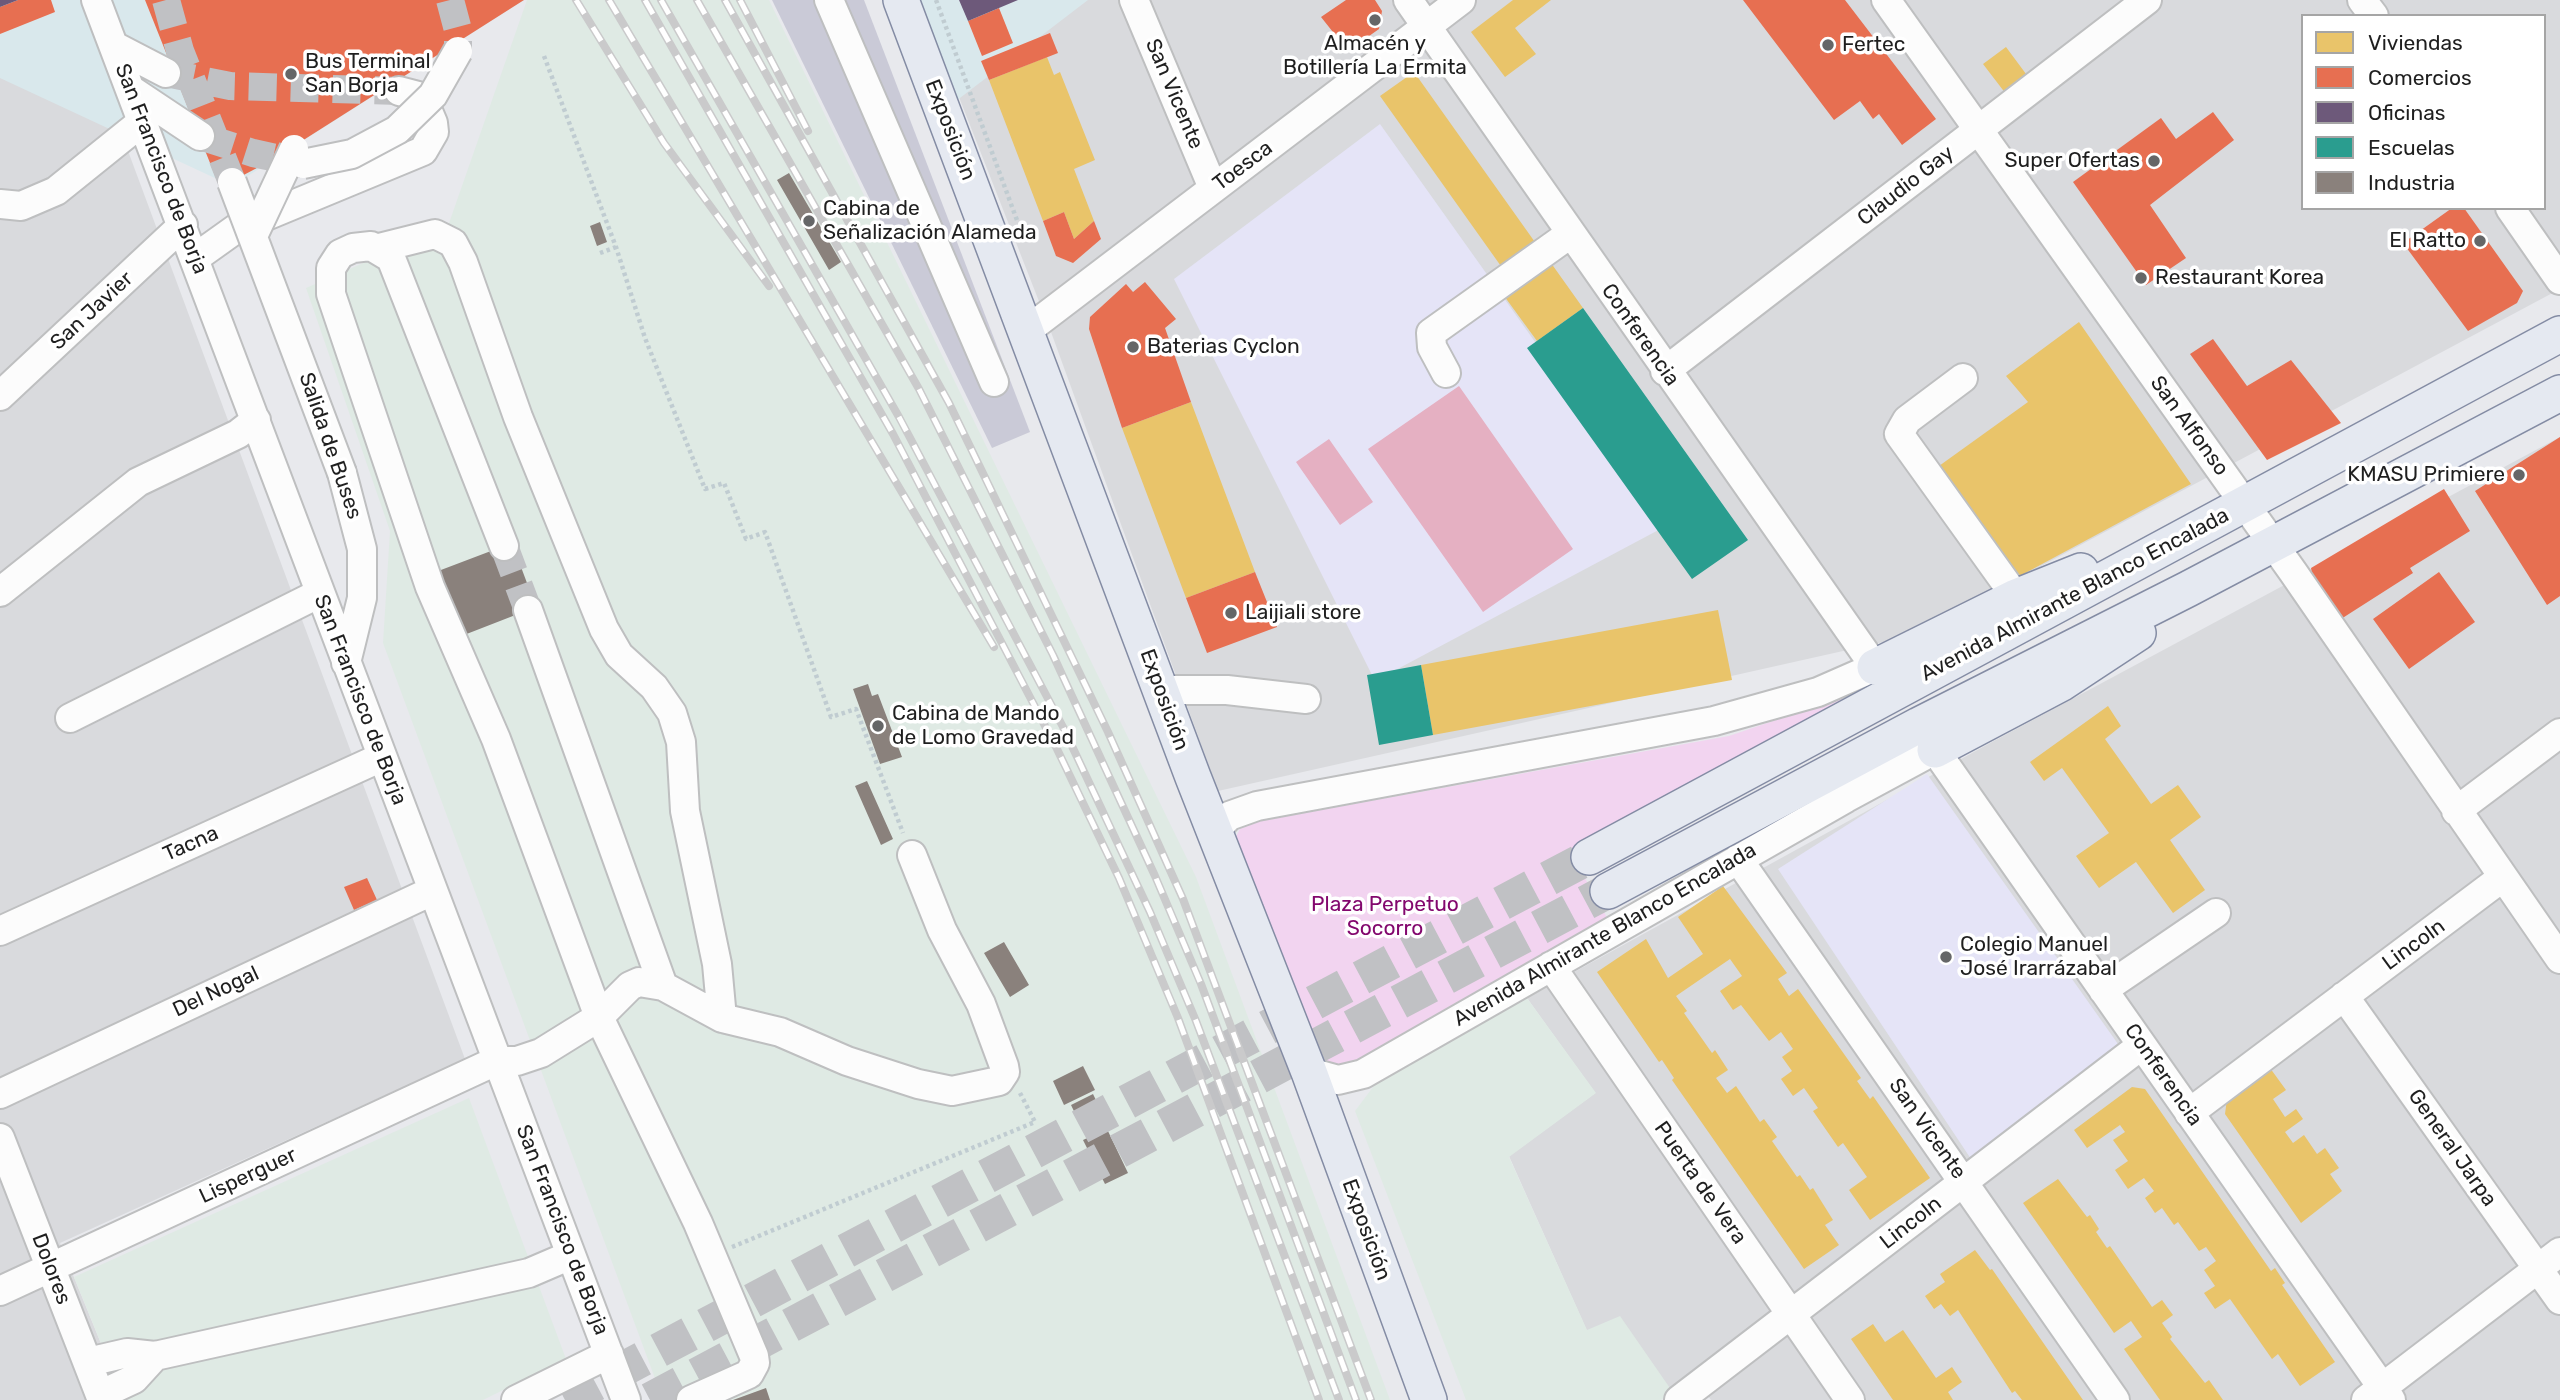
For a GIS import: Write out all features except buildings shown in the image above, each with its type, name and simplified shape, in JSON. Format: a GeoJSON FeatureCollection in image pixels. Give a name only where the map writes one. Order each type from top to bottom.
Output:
{"type":"FeatureCollection","features":[{"type":"Feature","properties":{"kind":"main road","name":"Exposición"},"geometry":{"type":"LineString","coordinates":[[901,0],[1214,832],[1309,1072],[1429,1400]]}},
{"type":"Feature","properties":{"kind":"main road","name":"Avenida Almirante Blanco Encalada"},"geometry":{"type":"LineString","coordinates":[[1589,857],[2560,334]]}},
{"type":"Feature","properties":{"kind":"main road","name":"Avenida Almirante Blanco Encalada"},"geometry":{"type":"LineString","coordinates":[[1608,891],[1919,725],[2188,589],[2560,393]]}},
{"type":"Feature","properties":{"kind":"main road"},"geometry":{"type":"LineString","coordinates":[[1875,667],[2016,597],[2091,567],[2155,551]]}},
{"type":"Feature","properties":{"kind":"main road"},"geometry":{"type":"LineString","coordinates":[[1935,750],[2091,666],[2146,627],[2188,589]]}},
{"type":"Feature","properties":{"kind":"street","name":"San Francisco de Borja"},"geometry":{"type":"LineString","coordinates":[[96,0],[626,1400]]}},
{"type":"Feature","properties":{"kind":"street"},"geometry":{"type":"LineString","coordinates":[[829,0],[994,382]]}},
{"type":"Feature","properties":{"kind":"street","name":"San Vicente"},"geometry":{"type":"LineString","coordinates":[[1134,0],[1213,188]]}},
{"type":"Feature","properties":{"kind":"street","name":"Conferencia"},"geometry":{"type":"LineString","coordinates":[[1408,0],[1665,371],[1875,667]]}},
{"type":"Feature","properties":{"kind":"street","name":"Toesca"},"geometry":{"type":"LineString","coordinates":[[1025,332],[1461,0]]}},
{"type":"Feature","properties":{"kind":"street","name":"San Alfonso"},"geometry":{"type":"LineString","coordinates":[[1886,0],[2273,544],[2560,959]]}},
{"type":"Feature","properties":{"kind":"street","name":"Claudio Gay"},"geometry":{"type":"LineString","coordinates":[[1665,371],[2147,0]]}},
{"type":"Feature","properties":{"kind":"street"},"geometry":{"type":"LineString","coordinates":[[114,46],[166,73]]}},
{"type":"Feature","properties":{"kind":"street"},"geometry":{"type":"LineString","coordinates":[[253,236],[299,156],[352,154],[397,130],[433,95],[458,51]]}},
{"type":"Feature","properties":{"kind":"street"},"geometry":{"type":"LineString","coordinates":[[131,90],[200,136]]}},
{"type":"Feature","properties":{"kind":"street"},"geometry":{"type":"LineString","coordinates":[[195,258],[237,228],[423,151],[434,132],[433,123],[422,97],[399,91]]}},
{"type":"Feature","properties":{"kind":"street"},"geometry":{"type":"LineString","coordinates":[[0,204],[20,206],[57,191],[143,121]]}},
{"type":"Feature","properties":{"kind":"street","name":"Salida de Buses"},"geometry":{"type":"LineString","coordinates":[[232,182],[342,473],[362,549],[362,598],[346,663]]}},
{"type":"Feature","properties":{"kind":"street"},"geometry":{"type":"LineString","coordinates":[[2511,210],[2560,279]]}},
{"type":"Feature","properties":{"kind":"street","name":"San Javier"},"geometry":{"type":"LineString","coordinates":[[0,396],[183,225]]}},
{"type":"Feature","properties":{"kind":"street"},"geometry":{"type":"LineString","coordinates":[[691,1400],[745,1377],[755,1363],[712,1255],[598,1017],[496,739],[430,587],[331,294],[331,268],[340,254],[362,246],[379,248],[435,234],[453,243],[463,262],[518,417],[604,629],[624,661],[654,687],[672,713],[681,742],[685,811],[717,964],[722,1018]]}},
{"type":"Feature","properties":{"kind":"street"},"geometry":{"type":"LineString","coordinates":[[1446,373],[1432,347],[1431,333],[1570,234]]}},
{"type":"Feature","properties":{"kind":"street"},"geometry":{"type":"LineString","coordinates":[[379,248],[394,266],[504,546]]}},
{"type":"Feature","properties":{"kind":"street"},"geometry":{"type":"LineString","coordinates":[[1963,379],[1907,420],[1899,434],[2016,597]]}},
{"type":"Feature","properties":{"kind":"street"},"geometry":{"type":"LineString","coordinates":[[0,593],[138,482],[238,434],[256,420]]}},
{"type":"Feature","properties":{"kind":"street"},"geometry":{"type":"LineString","coordinates":[[70,718],[320,593]]}},
{"type":"Feature","properties":{"kind":"street"},"geometry":{"type":"LineString","coordinates":[[528,610],[663,986],[722,1018],[780,1032],[847,1061],[939,1089],[953,1091],[999,1081],[1005,1072],[981,1004],[942,930],[912,855]]}},
{"type":"Feature","properties":{"kind":"street"},"geometry":{"type":"LineString","coordinates":[[1214,832],[1229,816],[1257,806],[1714,721],[1818,692],[1875,667]]}},
{"type":"Feature","properties":{"kind":"street"},"geometry":{"type":"LineString","coordinates":[[1161,690],[1227,690],[1306,699]]}},
{"type":"Feature","properties":{"kind":"street"},"geometry":{"type":"LineString","coordinates":[[2456,811],[2560,733]]}},
{"type":"Feature","properties":{"kind":"street","name":"Conferencia"},"geometry":{"type":"LineString","coordinates":[[1935,750],[2189,1113],[2380,1396]]}},
{"type":"Feature","properties":{"kind":"street","name":"Avenida Almirante Blanco Encalada"},"geometry":{"type":"LineString","coordinates":[[1309,1072],[1338,1080],[1363,1074],[1738,859],[1935,750]]}},
{"type":"Feature","properties":{"kind":"street","name":"Tacna"},"geometry":{"type":"LineString","coordinates":[[0,931],[382,757]]}},
{"type":"Feature","properties":{"kind":"street","name":"San Vicente"},"geometry":{"type":"LineString","coordinates":[[1738,859],[2115,1400]]}},
{"type":"Feature","properties":{"kind":"street","name":"Lincoln"},"geometry":{"type":"LineString","coordinates":[[2189,1113],[2503,877]]}},
{"type":"Feature","properties":{"kind":"street","name":"Del Nogal"},"geometry":{"type":"LineString","coordinates":[[0,1094],[432,891]]}},
{"type":"Feature","properties":{"kind":"street"},"geometry":{"type":"LineString","coordinates":[[2103,990],[2216,913]]}},
{"type":"Feature","properties":{"kind":"street","name":"Puerta de Vera"},"geometry":{"type":"LineString","coordinates":[[1551,966],[1850,1400]]}},
{"type":"Feature","properties":{"kind":"street","name":"Lisperguer"},"geometry":{"type":"LineString","coordinates":[[0,1291],[496,1061],[517,1061],[541,1053],[598,1017],[630,986],[649,982],[663,986]]}},
{"type":"Feature","properties":{"kind":"street","name":"General Jarpa"},"geometry":{"type":"LineString","coordinates":[[2344,996],[2560,1300]]}},
{"type":"Feature","properties":{"kind":"street","name":"Lincoln"},"geometry":{"type":"LineString","coordinates":[[1679,1400],[1711,1390],[1791,1315],[2142,1045]]}},
{"type":"Feature","properties":{"kind":"street","name":"Dolores"},"geometry":{"type":"LineString","coordinates":[[0,1138],[101,1397]]}},
{"type":"Feature","properties":{"kind":"street"},"geometry":{"type":"LineString","coordinates":[[2380,1396],[2560,1252]]}},
{"type":"Feature","properties":{"kind":"street"},"geometry":{"type":"LineString","coordinates":[[88,1363],[127,1353],[155,1356],[529,1273],[571,1255]]}},
{"type":"Feature","properties":{"kind":"street"},"geometry":{"type":"LineString","coordinates":[[516,1400],[609,1354]]}},
{"type":"Feature","properties":{"kind":"street"},"geometry":{"type":"LineString","coordinates":[[101,1397],[134,1380],[155,1356]]}},
{"type":"Feature","properties":{"kind":"path"},"geometry":{"type":"LineString","coordinates":[[544,56],[616,247],[645,338],[705,489],[724,483],[746,539],[765,532],[831,717],[856,709],[912,855]]}},
{"type":"Feature","properties":{"kind":"path"},"geometry":{"type":"LineString","coordinates":[[600,253],[616,247]]}},
{"type":"Feature","properties":{"kind":"path"},"geometry":{"type":"LineString","coordinates":[[712,1255],[1035,1122],[1018,1087],[1005,1072]]}},
{"type":"Feature","properties":{"kind":"shaded area"},"geometry":{"type":"Polygon","coordinates":[[[0,0],[72,0],[465,1059],[60,1243],[124,1400],[0,1400],[0,0]]]}},
{"type":"Feature","properties":{"kind":"shaded area","name":"Bus Terminal San Borja"},"geometry":{"type":"Polygon","coordinates":[[[0,0],[524,0],[232,186],[0,78],[0,0]]]}},
{"type":"Feature","properties":{"kind":"shaded area"},"geometry":{"type":"Polygon","coordinates":[[[527,0],[769,0],[1196,877],[1390,1400],[663,1400],[383,643],[390,531],[306,288],[448,226],[527,0]]]}},
{"type":"Feature","properties":{"kind":"shaded area"},"geometry":{"type":"Polygon","coordinates":[[[772,0],[864,0],[1030,432],[992,448],[772,0]]]}},
{"type":"Feature","properties":{"kind":"shaded area"},"geometry":{"type":"Polygon","coordinates":[[[917,0],[1088,0],[956,101],[917,0]]]}},
{"type":"Feature","properties":{"kind":"shaded area"},"geometry":{"type":"Polygon","coordinates":[[[921,0],[2560,0],[2560,289],[1910,636],[1218,791],[1051,332],[921,0]]]}},
{"type":"Feature","properties":{"kind":"shaded area"},"geometry":{"type":"Polygon","coordinates":[[[1380,124],[1666,526],[1375,681],[1174,279],[1380,124]]]}},
{"type":"Feature","properties":{"kind":"shaded area"},"geometry":{"type":"Polygon","coordinates":[[[1459,386],[1573,549],[1483,612],[1368,449],[1459,386]]]}},
{"type":"Feature","properties":{"kind":"shaded area"},"geometry":{"type":"Polygon","coordinates":[[[2560,437],[2560,1400],[1711,1400],[1694,1376],[1672,1391],[1587,1331],[1509,1156],[1595,1093],[1527,998],[1992,742],[2560,437]]]}},
{"type":"Feature","properties":{"kind":"shaded area"},"geometry":{"type":"Polygon","coordinates":[[[1329,439],[1373,502],[1340,525],[1296,462],[1329,439]]]}},
{"type":"Feature","properties":{"kind":"shaded area","name":"Colegio Manuel José Irarrázabal"},"geometry":{"type":"Polygon","coordinates":[[[1927,774],[2118,1044],[1971,1159],[1778,869],[1927,774]]]}},
{"type":"Feature","properties":{"kind":"shaded area"},"geometry":{"type":"Polygon","coordinates":[[[1527,998],[1596,1093],[1509,1157],[1587,1330],[1620,1316],[1672,1391],[1661,1400],[1466,1400],[1355,1111],[1376,1083],[1527,998]]]}},
{"type":"Feature","properties":{"kind":"shaded area"},"geometry":{"type":"Polygon","coordinates":[[[469,1098],[566,1359],[483,1400],[124,1400],[74,1277],[469,1098]]]}},
{"type":"Feature","properties":{"kind":"green space","name":"Plaza Perpetuo Socorro"},"geometry":{"type":"Polygon","coordinates":[[[1838,699],[1853,699],[1572,855],[1610,923],[1351,1073],[1321,1066],[1232,844],[1240,829],[1260,821],[1729,736],[1838,699]]]}},
{"type":"Feature","properties":{"kind":"tunnel"},"geometry":{"type":"LineString","coordinates":[[166,0],[180,51],[232,182]]}},
{"type":"Feature","properties":{"kind":"tunnel"},"geometry":{"type":"LineString","coordinates":[[450,0],[458,30],[458,51]]}},
{"type":"Feature","properties":{"kind":"tunnel"},"geometry":{"type":"LineString","coordinates":[[166,73],[230,86],[399,91]]}},
{"type":"Feature","properties":{"kind":"tunnel"},"geometry":{"type":"LineString","coordinates":[[206,138],[253,153],[303,164]]}},
{"type":"Feature","properties":{"kind":"tunnel"},"geometry":{"type":"LineString","coordinates":[[504,546],[528,610]]}},
{"type":"Feature","properties":{"kind":"tunnel"},"geometry":{"type":"LineString","coordinates":[[565,1400],[1589,857]]}},
{"type":"Feature","properties":{"kind":"tunnel"},"geometry":{"type":"LineString","coordinates":[[650,1400],[1608,891]]}},
{"type":"Feature","properties":{"kind":"railway"},"geometry":{"type":"LineString","coordinates":[[576,0],[664,143],[769,286]]}},
{"type":"Feature","properties":{"kind":"railway"},"geometry":{"type":"LineString","coordinates":[[609,0],[994,647]]}},
{"type":"Feature","properties":{"kind":"railway"},"geometry":{"type":"LineString","coordinates":[[645,0],[893,434],[1057,749],[1119,878],[1178,1018],[1319,1400]]}},
{"type":"Feature","properties":{"kind":"railway"},"geometry":{"type":"LineString","coordinates":[[661,0],[899,417],[1063,727],[1150,912],[1196,1021],[1339,1400]]}},
{"type":"Feature","properties":{"kind":"railway"},"geometry":{"type":"LineString","coordinates":[[697,0],[919,389],[1053,655],[1155,876],[1201,984],[1356,1400]]}},
{"type":"Feature","properties":{"kind":"railway"},"geometry":{"type":"LineString","coordinates":[[725,0],[949,403],[1108,732],[1183,899],[1371,1400]]}},
{"type":"Feature","properties":{"kind":"railway"},"geometry":{"type":"LineString","coordinates":[[740,0],[808,131]]}},
{"type":"Feature","properties":{"kind":"place","name":"Almacén y Botillería La Ermita"},"geometry":{"type":"Point","coordinates":[1375,20]}},
{"type":"Feature","properties":{"kind":"place","name":"Fertec"},"geometry":{"type":"Point","coordinates":[1828,45]}},
{"type":"Feature","properties":{"kind":"place","name":"Bus Terminal San Borja"},"geometry":{"type":"Point","coordinates":[291,74]}},
{"type":"Feature","properties":{"kind":"place","name":"Super Ofertas"},"geometry":{"type":"Point","coordinates":[2154,161]}},
{"type":"Feature","properties":{"kind":"place","name":"Cabina de Señalización Alameda"},"geometry":{"type":"Point","coordinates":[809,221]}},
{"type":"Feature","properties":{"kind":"place","name":"El Ratto"},"geometry":{"type":"Point","coordinates":[2480,241]}},
{"type":"Feature","properties":{"kind":"place","name":"Restaurant Korea"},"geometry":{"type":"Point","coordinates":[2141,278]}},
{"type":"Feature","properties":{"kind":"place","name":"Baterias Cyclon"},"geometry":{"type":"Point","coordinates":[1133,347]}},
{"type":"Feature","properties":{"kind":"place","name":"KMASU Primiere"},"geometry":{"type":"Point","coordinates":[2519,475]}},
{"type":"Feature","properties":{"kind":"place","name":"Laijiali store"},"geometry":{"type":"Point","coordinates":[1231,613]}},
{"type":"Feature","properties":{"kind":"place","name":"Cabina de Mando de Lomo Gravedad"},"geometry":{"type":"Point","coordinates":[878,726]}},
{"type":"Feature","properties":{"kind":"place","name":"Colegio Manuel José Irarrázabal"},"geometry":{"type":"Point","coordinates":[1946,957]}}]}
